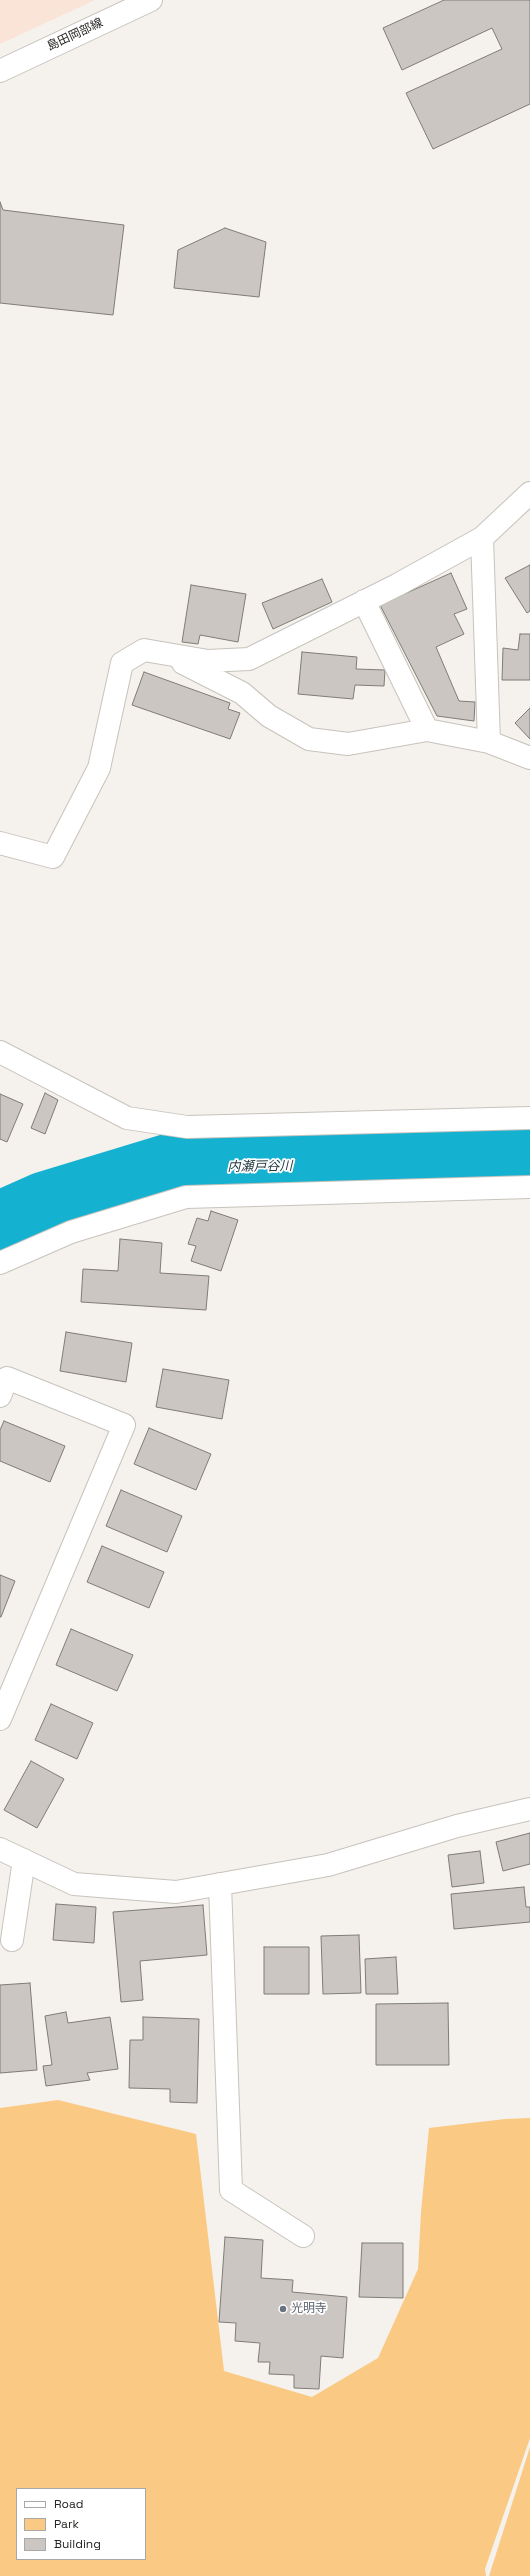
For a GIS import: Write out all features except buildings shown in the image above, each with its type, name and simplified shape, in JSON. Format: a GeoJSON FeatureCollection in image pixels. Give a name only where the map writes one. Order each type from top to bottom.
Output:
{"type":"FeatureCollection","features":[{"type":"Feature","properties":{"kind":"street","name":"島田岡部線"},"geometry":{"type":"LineString","coordinates":[[0,71],[151,0]]}},
{"type":"Feature","properties":{"kind":"street"},"geometry":{"type":"LineString","coordinates":[[0,843],[53,857],[100,768],[122,663],[144,650],[208,662],[249,660],[482,538],[530,494]]}},
{"type":"Feature","properties":{"kind":"street"},"geometry":{"type":"LineString","coordinates":[[482,538],[489,742]]}},
{"type":"Feature","properties":{"kind":"street"},"geometry":{"type":"LineString","coordinates":[[364,601],[427,730]]}},
{"type":"Feature","properties":{"kind":"street"},"geometry":{"type":"LineString","coordinates":[[166,654],[242,693],[269,716],[309,739],[348,744],[427,730],[489,742],[530,758]]}},
{"type":"Feature","properties":{"kind":"street"},"geometry":{"type":"LineString","coordinates":[[0,1052],[128,1118],[187,1127],[530,1118]]}},
{"type":"Feature","properties":{"kind":"street"},"geometry":{"type":"LineString","coordinates":[[0,1263],[71,1232],[186,1197],[530,1188]]}},
{"type":"Feature","properties":{"kind":"street"},"geometry":{"type":"LineString","coordinates":[[0,1396],[7,1378],[124,1425],[0,1719]]}},
{"type":"Feature","properties":{"kind":"street"},"geometry":{"type":"LineString","coordinates":[[0,1849],[74,1884],[176,1892],[328,1865],[457,1826],[530,1809]]}},
{"type":"Feature","properties":{"kind":"street"},"geometry":{"type":"LineString","coordinates":[[12,1940],[24,1860]]}},
{"type":"Feature","properties":{"kind":"street"},"geometry":{"type":"LineString","coordinates":[[220,1884],[231,2190],[303,2236]]}},
{"type":"Feature","properties":{"kind":"shaded area"},"geometry":{"type":"Polygon","coordinates":[[[0,0],[95,0],[0,44],[0,0]]]}},
{"type":"Feature","properties":{"kind":"green space"},"geometry":{"type":"Polygon","coordinates":[[[58,2100],[196,2134],[224,2371],[312,2397],[378,2358],[418,2269],[421,2212],[429,2128],[505,2119],[530,2118],[530,2438],[485,2569],[486,2576],[0,2576],[0,2108],[58,2100]]]}},
{"type":"Feature","properties":{"kind":"green space"},"geometry":{"type":"Polygon","coordinates":[[[530,2447],[530,2576],[489,2576],[530,2447]]]}},
{"type":"Feature","properties":{"kind":"waterway","name":"内瀬戸谷川"},"geometry":{"type":"LineString","coordinates":[[0,1226],[45,1206],[170,1168],[472,1162],[530,1155]]}},
{"type":"Feature","properties":{"kind":"place","name":"光明寺"},"geometry":{"type":"Point","coordinates":[283,2309]}}]}
